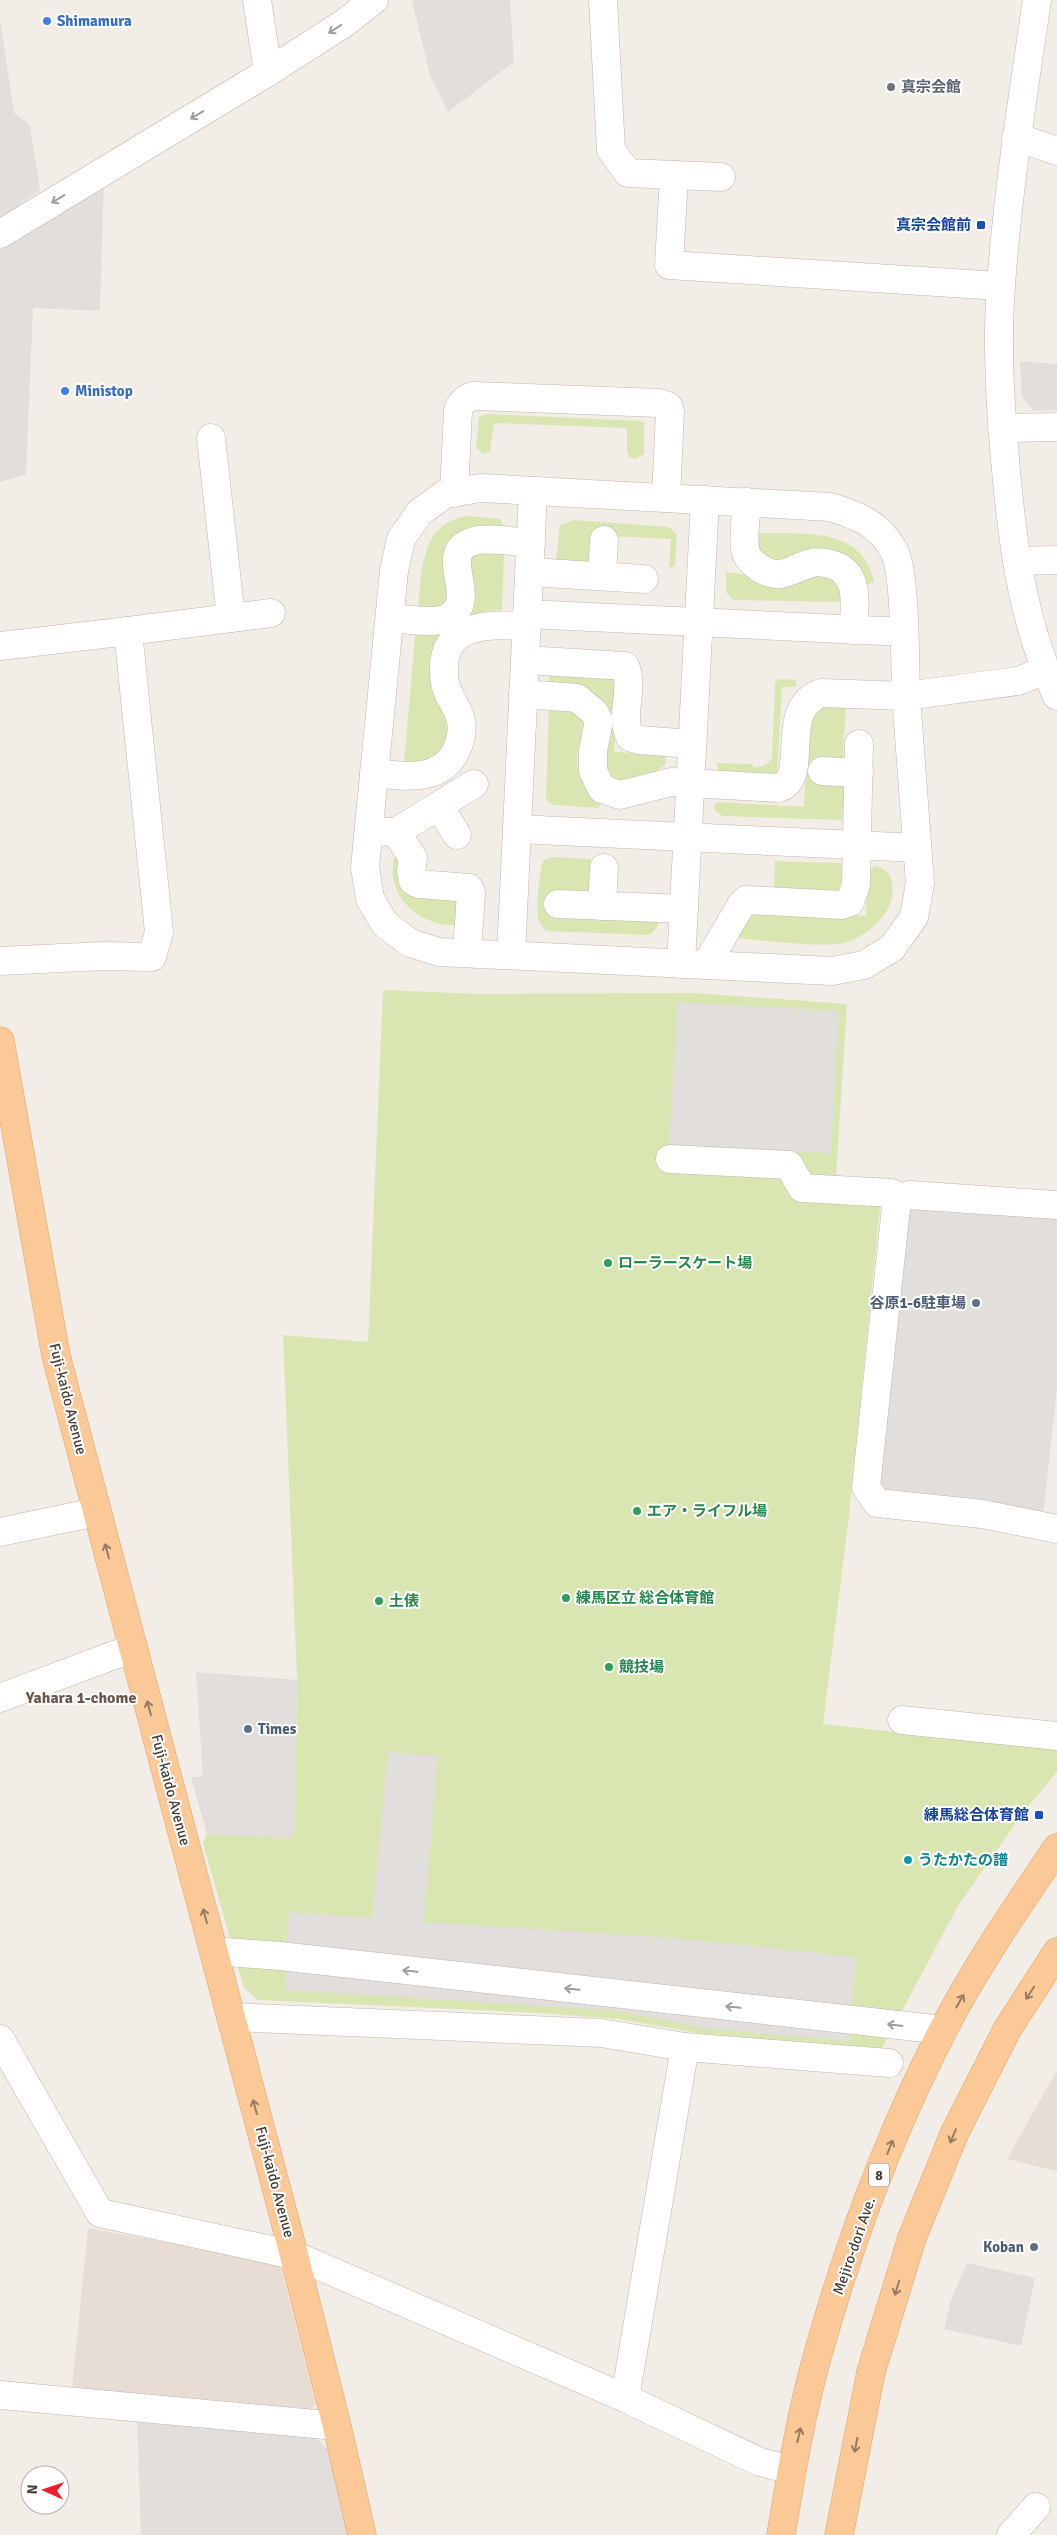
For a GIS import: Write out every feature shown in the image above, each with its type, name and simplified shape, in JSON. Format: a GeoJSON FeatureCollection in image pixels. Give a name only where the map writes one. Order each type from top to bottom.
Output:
{"type":"FeatureCollection","features":[{"type":"Feature","properties":{"kind":"main road","name":"Fuji-kaido Avenue"},"geometry":{"type":"LineString","coordinates":[[0,1042],[56,1356],[294,2256],[337,2426],[362,2535]]}},
{"type":"Feature","properties":{"kind":"main road","name":"Mejiro-dori Ave."},"geometry":{"type":"LineString","coordinates":[[781,2535],[792,2470],[817,2355],[856,2234],[898,2126],[943,2030],[996,1938],[1057,1848]]}},
{"type":"Feature","properties":{"kind":"main road"},"geometry":{"type":"LineString","coordinates":[[842,2534],[871,2372],[912,2238],[955,2132],[1008,2028],[1057,1952]]}},
{"type":"Feature","properties":{"kind":"street"},"geometry":{"type":"LineString","coordinates":[[257,0],[268,72]]}},
{"type":"Feature","properties":{"kind":"street"},"geometry":{"type":"LineString","coordinates":[[0,234],[268,72],[343,24],[374,0]]}},
{"type":"Feature","properties":{"kind":"street"},"geometry":{"type":"LineString","coordinates":[[603,0],[611,150],[628,173],[722,177]]}},
{"type":"Feature","properties":{"kind":"street"},"geometry":{"type":"LineString","coordinates":[[1037,0],[1016,137],[1000,286],[999,385],[1011,527],[1017,561],[1026,609],[1046,670],[1057,696]]}},
{"type":"Feature","properties":{"kind":"street"},"geometry":{"type":"LineString","coordinates":[[1016,137],[1057,151]]}},
{"type":"Feature","properties":{"kind":"street"},"geometry":{"type":"LineString","coordinates":[[674,175],[669,265],[1000,286]]}},
{"type":"Feature","properties":{"kind":"street"},"geometry":{"type":"LineString","coordinates":[[454,493],[458,411],[460,404],[466,398],[474,396],[659,402],[668,406],[670,411],[666,498]]}},
{"type":"Feature","properties":{"kind":"street"},"geometry":{"type":"LineString","coordinates":[[1002,428],[1057,427]]}},
{"type":"Feature","properties":{"kind":"street"},"geometry":{"type":"LineString","coordinates":[[211,438],[231,618]]}},
{"type":"Feature","properties":{"kind":"street"},"geometry":{"type":"LineString","coordinates":[[481,488],[533,491],[830,507],[859,515],[880,532],[895,552],[901,580],[906,696],[920,883],[914,917],[892,948],[864,966],[832,971],[439,952],[410,943],[385,924],[370,899],[365,867],[394,571],[401,539],[420,512],[445,494],[481,488]]}},
{"type":"Feature","properties":{"kind":"street"},"geometry":{"type":"LineString","coordinates":[[511,955],[533,491]]}},
{"type":"Feature","properties":{"kind":"street"},"geometry":{"type":"LineString","coordinates":[[694,964],[684,910],[704,500]]}},
{"type":"Feature","properties":{"kind":"street"},"geometry":{"type":"LineString","coordinates":[[747,502],[745,550],[748,558],[767,572],[778,574],[788,573],[814,562],[834,565],[844,571],[851,579],[854,589],[853,630]]}},
{"type":"Feature","properties":{"kind":"street"},"geometry":{"type":"LineString","coordinates":[[602,576],[604,540]]}},
{"type":"Feature","properties":{"kind":"street"},"geometry":{"type":"LineString","coordinates":[[390,618],[418,620],[446,618],[458,609],[462,599],[456,572],[457,555],[473,541],[531,543]]}},
{"type":"Feature","properties":{"kind":"street"},"geometry":{"type":"LineString","coordinates":[[1017,561],[1057,560]]}},
{"type":"Feature","properties":{"kind":"street"},"geometry":{"type":"LineString","coordinates":[[530,572],[644,579]]}},
{"type":"Feature","properties":{"kind":"street"},"geometry":{"type":"LineString","coordinates":[[0,646],[271,613]]}},
{"type":"Feature","properties":{"kind":"street"},"geometry":{"type":"LineString","coordinates":[[374,772],[418,776],[431,773],[448,762],[458,747],[461,721],[445,684],[444,665],[448,651],[458,637],[470,628],[487,624],[527,620],[698,622],[904,632]]}},
{"type":"Feature","properties":{"kind":"street"},"geometry":{"type":"LineString","coordinates":[[0,961],[103,956],[152,957],[159,932],[128,631]]}},
{"type":"Feature","properties":{"kind":"street"},"geometry":{"type":"LineString","coordinates":[[525,660],[624,666],[628,680],[625,728],[630,737],[639,740],[692,744]]}},
{"type":"Feature","properties":{"kind":"street"},"geometry":{"type":"LineString","coordinates":[[523,694],[577,698],[594,712],[598,721],[592,771],[602,789],[620,795],[641,791],[663,782],[778,788],[785,786],[792,778],[799,715],[810,697],[821,694],[906,696],[1018,680],[1046,670]]}},
{"type":"Feature","properties":{"kind":"street"},"geometry":{"type":"LineString","coordinates":[[694,964],[746,900],[842,905],[850,902],[856,884],[859,744]]}},
{"type":"Feature","properties":{"kind":"street"},"geometry":{"type":"LineString","coordinates":[[822,771],[859,773]]}},
{"type":"Feature","properties":{"kind":"street"},"geometry":{"type":"LineString","coordinates":[[368,831],[396,832],[474,784]]}},
{"type":"Feature","properties":{"kind":"street"},"geometry":{"type":"LineString","coordinates":[[439,806],[457,835]]}},
{"type":"Feature","properties":{"kind":"street"},"geometry":{"type":"LineString","coordinates":[[517,829],[917,848]]}},
{"type":"Feature","properties":{"kind":"street"},"geometry":{"type":"LineString","coordinates":[[396,832],[413,858],[411,871],[414,882],[470,890],[468,953]]}},
{"type":"Feature","properties":{"kind":"street"},"geometry":{"type":"LineString","coordinates":[[602,906],[604,868]]}},
{"type":"Feature","properties":{"kind":"street"},"geometry":{"type":"LineString","coordinates":[[558,904],[684,910]]}},
{"type":"Feature","properties":{"kind":"street"},"geometry":{"type":"LineString","coordinates":[[670,1159],[789,1165],[802,1188],[892,1194],[900,1198],[909,1195],[1057,1205]]}},
{"type":"Feature","properties":{"kind":"street"},"geometry":{"type":"LineString","coordinates":[[900,1198],[896,1208],[866,1487],[877,1503],[982,1514],[1057,1530]]}},
{"type":"Feature","properties":{"kind":"street"},"geometry":{"type":"LineString","coordinates":[[0,1532],[96,1512]]}},
{"type":"Feature","properties":{"kind":"street"},"geometry":{"type":"LineString","coordinates":[[0,1698],[133,1648]]}},
{"type":"Feature","properties":{"kind":"street"},"geometry":{"type":"LineString","coordinates":[[902,1720],[1057,1736]]}},
{"type":"Feature","properties":{"kind":"street"},"geometry":{"type":"LineString","coordinates":[[214,1951],[290,1957],[943,2030]]}},
{"type":"Feature","properties":{"kind":"street"},"geometry":{"type":"LineString","coordinates":[[231,2017],[601,2033],[685,2047],[889,2064]]}},
{"type":"Feature","properties":{"kind":"street"},"geometry":{"type":"LineString","coordinates":[[0,2039],[100,2213],[294,2256],[626,2398],[760,2462],[792,2470]]}},
{"type":"Feature","properties":{"kind":"street"},"geometry":{"type":"LineString","coordinates":[[626,2398],[685,2047]]}},
{"type":"Feature","properties":{"kind":"street"},"geometry":{"type":"LineString","coordinates":[[0,2395],[337,2426]]}},
{"type":"Feature","properties":{"kind":"street"},"geometry":{"type":"LineString","coordinates":[[1011,2535],[1036,2507]]}},
{"type":"Feature","properties":{"kind":"shaded area"},"geometry":{"type":"Polygon","coordinates":[[[412,0],[510,0],[514,62],[448,112],[430,75],[412,0]]]}},
{"type":"Feature","properties":{"kind":"shaded area"},"geometry":{"type":"Polygon","coordinates":[[[0,19],[14,113],[30,125],[40,190],[0,218],[0,19]]]}},
{"type":"Feature","properties":{"kind":"shaded area"},"geometry":{"type":"Polygon","coordinates":[[[104,180],[100,311],[33,308],[26,474],[0,482],[0,251],[104,180]]]}},
{"type":"Feature","properties":{"kind":"shaded area"},"geometry":{"type":"Polygon","coordinates":[[[1020,361],[1057,364],[1057,410],[1034,411],[1022,397],[1020,361]]]}},
{"type":"Feature","properties":{"kind":"shaded area"},"geometry":{"type":"Polygon","coordinates":[[[678,1002],[839,1011],[831,1153],[669,1144],[678,1002]]]}},
{"type":"Feature","properties":{"kind":"shaded area","name":"谷原1-6駐車場"},"geometry":{"type":"Polygon","coordinates":[[[916,1204],[1057,1217],[1057,1388],[1043,1517],[886,1495],[877,1480],[904,1215],[916,1204]]]}},
{"type":"Feature","properties":{"kind":"shaded area","name":"Times"},"geometry":{"type":"Polygon","coordinates":[[[196,1672],[297,1680],[294,1838],[207,1834],[191,1777],[203,1777],[196,1672]]]}},
{"type":"Feature","properties":{"kind":"shaded area"},"geometry":{"type":"Polygon","coordinates":[[[388,1752],[438,1756],[424,1922],[677,1938],[856,1957],[849,2041],[708,2029],[620,2011],[285,1990],[289,1912],[372,1918],[388,1752]]]}},
{"type":"Feature","properties":{"kind":"shaded area"},"geometry":{"type":"Polygon","coordinates":[[[1057,2070],[1057,2171],[1007,2159],[1057,2070]]]}},
{"type":"Feature","properties":{"kind":"shaded area"},"geometry":{"type":"Polygon","coordinates":[[[88,2228],[280,2263],[316,2404],[305,2416],[72,2388],[88,2228]]]}},
{"type":"Feature","properties":{"kind":"shaded area"},"geometry":{"type":"Polygon","coordinates":[[[967,2263],[1035,2278],[1021,2346],[944,2329],[951,2300],[967,2263]]]}},
{"type":"Feature","properties":{"kind":"shaded area"},"geometry":{"type":"Polygon","coordinates":[[[137,2418],[312,2435],[329,2450],[350,2535],[141,2535],[137,2418]]]}},
{"type":"Feature","properties":{"kind":"green space"},"geometry":{"type":"Polygon","coordinates":[[[486,414],[640,421],[644,423],[644,454],[635,459],[629,457],[627,451],[627,428],[494,423],[490,452],[483,454],[476,448],[479,417],[486,414]]]}},
{"type":"Feature","properties":{"kind":"green space"},"geometry":{"type":"Polygon","coordinates":[[[469,516],[500,519],[506,530],[484,533],[445,613],[418,608],[423,563],[433,537],[441,527],[453,520],[469,516]]]}},
{"type":"Feature","properties":{"kind":"green space"},"geometry":{"type":"Polygon","coordinates":[[[574,520],[669,527],[677,535],[675,567],[669,567],[671,539],[591,535],[590,563],[556,561],[560,525],[574,520]]]}},
{"type":"Feature","properties":{"kind":"green space"},"geometry":{"type":"Polygon","coordinates":[[[755,533],[809,534],[827,536],[843,542],[857,550],[867,563],[874,582],[866,585],[783,565],[758,553],[755,533]]]}},
{"type":"Feature","properties":{"kind":"green space"},"geometry":{"type":"Polygon","coordinates":[[[499,550],[504,555],[502,610],[487,611],[469,618],[442,640],[432,655],[431,678],[446,721],[445,743],[438,754],[429,760],[404,764],[416,625],[436,627],[467,553],[499,550]]]}},
{"type":"Feature","properties":{"kind":"green space"},"geometry":{"type":"Polygon","coordinates":[[[726,572],[797,582],[822,573],[840,582],[842,602],[733,600],[726,592],[726,572]]]}},
{"type":"Feature","properties":{"kind":"green space"},"geometry":{"type":"Polygon","coordinates":[[[550,675],[614,678],[618,681],[614,752],[665,755],[666,762],[664,766],[642,780],[630,784],[615,780],[606,775],[606,746],[549,683],[550,675]]]}},
{"type":"Feature","properties":{"kind":"green space"},"geometry":{"type":"Polygon","coordinates":[[[778,679],[796,680],[796,687],[782,687],[777,773],[775,776],[718,772],[717,763],[753,764],[753,767],[759,767],[764,766],[772,758],[775,683],[778,679]]]}},
{"type":"Feature","properties":{"kind":"green space"},"geometry":{"type":"Polygon","coordinates":[[[549,705],[568,708],[582,717],[584,729],[577,763],[583,778],[601,800],[599,808],[554,805],[546,800],[549,705]]]}},
{"type":"Feature","properties":{"kind":"green space"},"geometry":{"type":"Polygon","coordinates":[[[846,705],[843,757],[836,762],[813,761],[811,781],[844,785],[842,820],[723,816],[716,812],[714,806],[718,802],[804,807],[809,717],[815,706],[846,705]]]}},
{"type":"Feature","properties":{"kind":"green space"},"geometry":{"type":"Polygon","coordinates":[[[399,853],[404,889],[459,894],[455,925],[441,924],[428,920],[406,904],[394,882],[395,854],[399,853]]]}},
{"type":"Feature","properties":{"kind":"green space"},"geometry":{"type":"Polygon","coordinates":[[[551,857],[591,859],[589,892],[655,920],[658,922],[658,926],[651,934],[646,935],[547,931],[539,919],[537,902],[541,867],[544,860],[551,857]]]}},
{"type":"Feature","properties":{"kind":"green space"},"geometry":{"type":"Polygon","coordinates":[[[775,861],[841,863],[846,867],[841,894],[774,891],[775,861]]]}},
{"type":"Feature","properties":{"kind":"green space"},"geometry":{"type":"Polygon","coordinates":[[[874,866],[882,868],[891,878],[891,901],[888,909],[880,919],[868,931],[858,937],[848,942],[825,945],[736,938],[752,911],[866,916],[867,874],[874,866]]]}},
{"type":"Feature","properties":{"kind":"green space","name":"練馬区立 総合体育館"},"geometry":{"type":"Polygon","coordinates":[[[383,990],[480,994],[695,993],[847,1004],[836,1176],[883,1178],[849,1516],[823,1724],[1057,1750],[1057,1772],[1022,1814],[958,1906],[881,2050],[704,2034],[618,2019],[540,2013],[258,2000],[244,1988],[203,1843],[207,1834],[294,1838],[297,1680],[283,1335],[368,1342],[383,990]]]}},
{"type":"Feature","properties":{"kind":"place","name":"Shimamura"},"geometry":{"type":"Point","coordinates":[47,21]}},
{"type":"Feature","properties":{"kind":"place","name":"真宗会館"},"geometry":{"type":"Point","coordinates":[891,87]}},
{"type":"Feature","properties":{"kind":"place","name":"真宗会館前"},"geometry":{"type":"Point","coordinates":[981,225]}},
{"type":"Feature","properties":{"kind":"place","name":"Ministop"},"geometry":{"type":"Point","coordinates":[65,391]}},
{"type":"Feature","properties":{"kind":"place","name":"ローラースケート場"},"geometry":{"type":"Point","coordinates":[608,1263]}},
{"type":"Feature","properties":{"kind":"place","name":"谷原1-6駐車場"},"geometry":{"type":"Point","coordinates":[976,1303]}},
{"type":"Feature","properties":{"kind":"place","name":"エア・ライフル場"},"geometry":{"type":"Point","coordinates":[637,1511]}},
{"type":"Feature","properties":{"kind":"place","name":"練馬区立 総合体育館"},"geometry":{"type":"Point","coordinates":[566,1598]}},
{"type":"Feature","properties":{"kind":"place","name":"土俵"},"geometry":{"type":"Point","coordinates":[379,1601]}},
{"type":"Feature","properties":{"kind":"place","name":"競技場"},"geometry":{"type":"Point","coordinates":[609,1667]}},
{"type":"Feature","properties":{"kind":"place","name":"Times"},"geometry":{"type":"Point","coordinates":[248,1729]}},
{"type":"Feature","properties":{"kind":"place","name":"練馬総合体育館"},"geometry":{"type":"Point","coordinates":[1039,1815]}},
{"type":"Feature","properties":{"kind":"place","name":"うたかたの譜"},"geometry":{"type":"Point","coordinates":[908,1860]}},
{"type":"Feature","properties":{"kind":"place","name":"Koban"},"geometry":{"type":"Point","coordinates":[1034,2247]}},
{"type":"Feature","properties":{"kind":"district","name":"Yahara 1-chome"},"geometry":{"type":"Point","coordinates":[81,1698]}}]}
